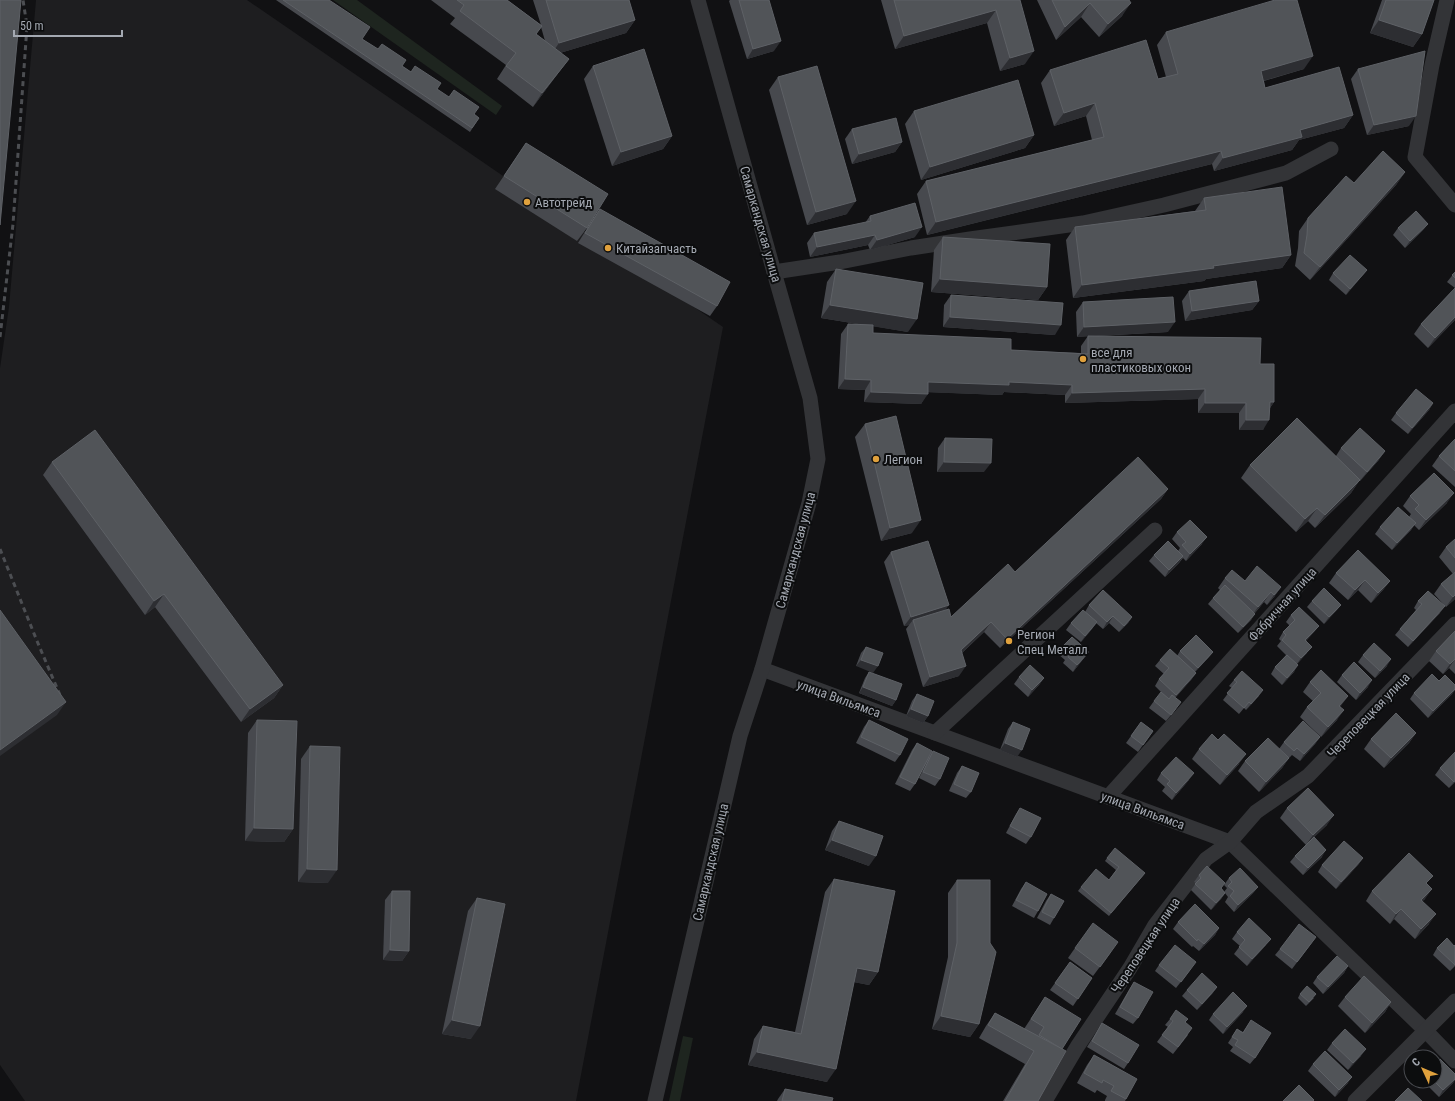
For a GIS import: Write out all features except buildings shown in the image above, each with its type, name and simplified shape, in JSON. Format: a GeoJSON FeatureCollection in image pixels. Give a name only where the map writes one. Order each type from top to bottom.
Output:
{"type":"FeatureCollection","features":[{"type":"Feature","properties":{"kind":"street","name":"Самаркандская улица"},"geometry":{"type":"LineString","coordinates":[[655,1101],[740,736],[762,669],[810,503],[818,459],[810,398],[698,0]]}},
{"type":"Feature","properties":{"kind":"street"},"geometry":{"type":"LineString","coordinates":[[1447,0],[1432,65],[1415,157],[1455,205]]}},
{"type":"Feature","properties":{"kind":"street"},"geometry":{"type":"LineString","coordinates":[[774,272],[840,262],[911,248],[1083,223],[1164,205],[1286,173],[1331,149]]}},
{"type":"Feature","properties":{"kind":"street","name":"Фабричная улица"},"geometry":{"type":"LineString","coordinates":[[1108,797],[1455,411]]}},
{"type":"Feature","properties":{"kind":"street"},"geometry":{"type":"LineString","coordinates":[[935,733],[1155,530]]}},
{"type":"Feature","properties":{"kind":"street","name":"Череповецкая улица"},"geometry":{"type":"LineString","coordinates":[[1045,1101],[1077,1047],[1130,968],[1155,925],[1206,859],[1230,842],[1256,812],[1308,776],[1455,624]]}},
{"type":"Feature","properties":{"kind":"street","name":"улица Вильямса"},"geometry":{"type":"LineString","coordinates":[[762,669],[1230,842],[1425,1030],[1455,1061]]}},
{"type":"Feature","properties":{"kind":"street"},"geometry":{"type":"LineString","coordinates":[[1355,1101],[1455,1001]]}},
{"type":"Feature","properties":{"kind":"shaded area"},"geometry":{"type":"Polygon","coordinates":[[[36,0],[247,0],[723,327],[576,1101],[25,1101],[0,1065],[0,368],[9,307],[36,0]]]}},
{"type":"Feature","properties":{"kind":"shaded area"},"geometry":{"type":"Polygon","coordinates":[[[333,0],[357,0],[502,106],[496,115],[333,0]]]}},
{"type":"Feature","properties":{"kind":"shaded area"},"geometry":{"type":"Polygon","coordinates":[[[683,1036],[693,1038],[680,1101],[669,1101],[683,1036]]]}},
{"type":"Feature","properties":{"kind":"railway"},"geometry":{"type":"LineString","coordinates":[[0,337],[13,224],[27,26],[23,0]]}},
{"type":"Feature","properties":{"kind":"railway"},"geometry":{"type":"LineString","coordinates":[[0,549],[60,695]]}},
{"type":"Feature","properties":{"kind":"place","name":"Автотрейд"},"geometry":{"type":"Point","coordinates":[527,202]}},
{"type":"Feature","properties":{"kind":"place","name":"Китайзапчасть"},"geometry":{"type":"Point","coordinates":[608,248]}},
{"type":"Feature","properties":{"kind":"place","name":"все для пластиковых окон"},"geometry":{"type":"Point","coordinates":[1083,359]}},
{"type":"Feature","properties":{"kind":"place","name":"Легион"},"geometry":{"type":"Point","coordinates":[876,459]}},
{"type":"Feature","properties":{"kind":"place","name":"Регион Спец Металл"},"geometry":{"type":"Point","coordinates":[1009,641]}}]}
